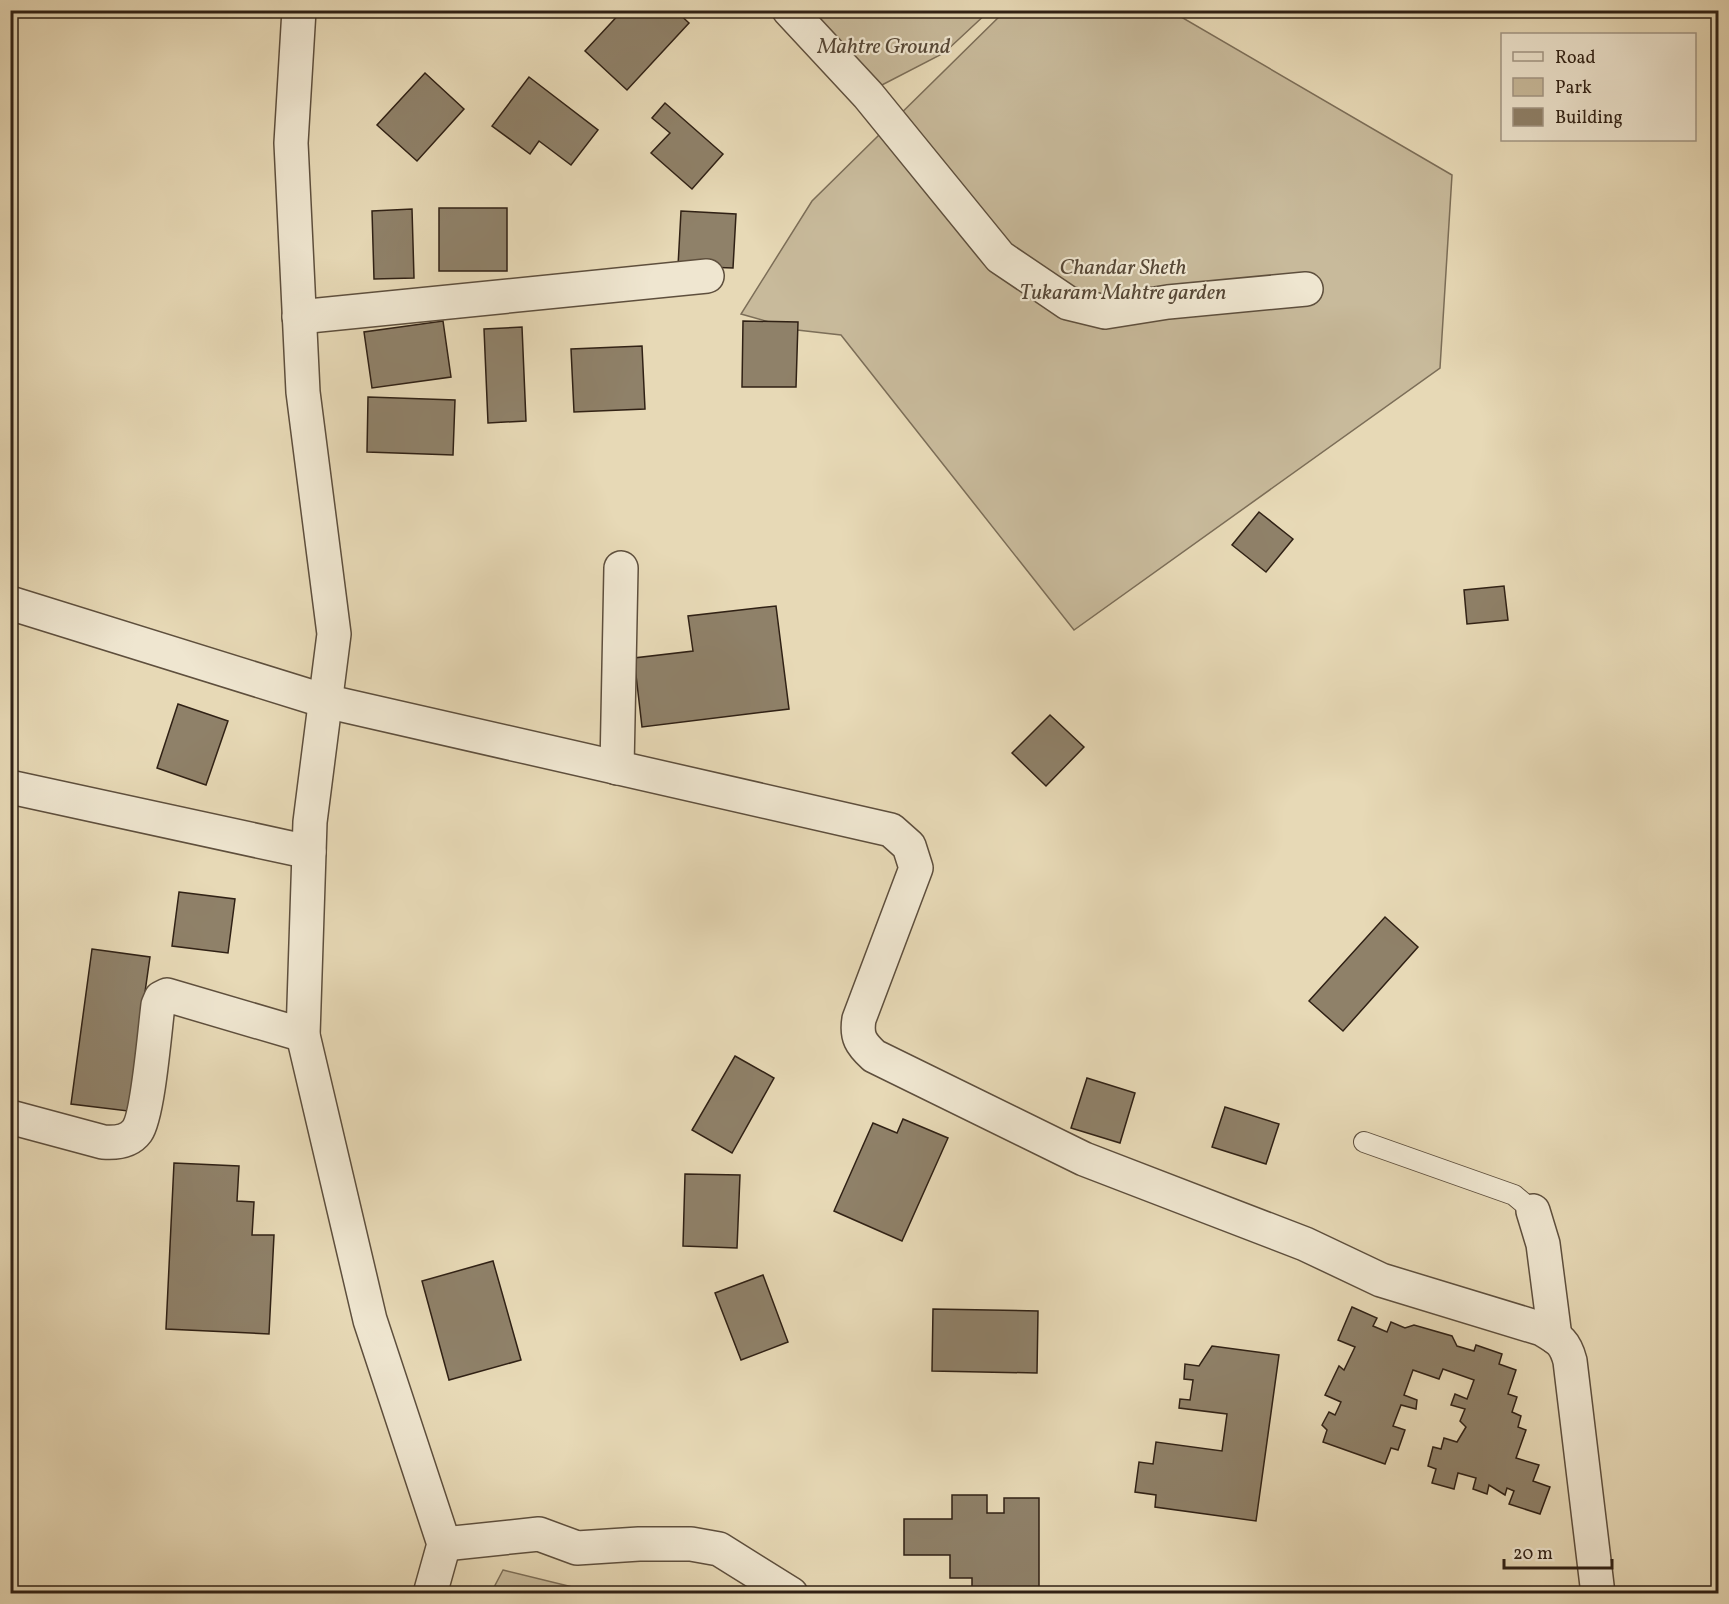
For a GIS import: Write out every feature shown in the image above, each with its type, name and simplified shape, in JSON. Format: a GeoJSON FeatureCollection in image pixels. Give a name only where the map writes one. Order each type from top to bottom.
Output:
{"type":"FeatureCollection","features":[{"type":"Feature","properties":{"kind":"street"},"geometry":{"type":"LineString","coordinates":[[299,10],[291,143],[303,392],[334,634],[310,822],[303,1035],[370,1320],[444,1544],[430,1593]]}},
{"type":"Feature","properties":{"kind":"street"},"geometry":{"type":"LineString","coordinates":[[789,10],[868,95],[1000,257],[1068,303],[1105,312],[1168,302],[1306,289]]}},
{"type":"Feature","properties":{"kind":"street"},"geometry":{"type":"LineString","coordinates":[[299,317],[707,276]]}},
{"type":"Feature","properties":{"kind":"street"},"geometry":{"type":"LineString","coordinates":[[617,768],[621,568]]}},
{"type":"Feature","properties":{"kind":"street"},"geometry":{"type":"LineString","coordinates":[[10,603],[325,701],[891,830],[909,846],[916,868],[858,1026],[857,1032],[862,1045],[874,1056],[1084,1159],[1305,1244],[1382,1280],[1542,1329],[1555,1337],[1566,1347],[1570,1361],[1598,1593]]}},
{"type":"Feature","properties":{"kind":"street"},"geometry":{"type":"LineString","coordinates":[[10,787],[309,852]]}},
{"type":"Feature","properties":{"kind":"street"},"geometry":{"type":"LineString","coordinates":[[10,1117],[103,1142],[117,1143],[130,1138],[138,1130],[145,1104],[158,1005],[161,998],[168,995],[303,1035]]}},
{"type":"Feature","properties":{"kind":"street"},"geometry":{"type":"LineString","coordinates":[[1533,1211],[1543,1244],[1555,1337]]}},
{"type":"Feature","properties":{"kind":"street"},"geometry":{"type":"LineString","coordinates":[[444,1544],[539,1534],[577,1548],[639,1544],[691,1544],[719,1549],[790,1593]]}},
{"type":"Feature","properties":{"kind":"lane"},"geometry":{"type":"LineString","coordinates":[[1364,1142],[1515,1195],[1533,1211]]}},
{"type":"Feature","properties":{"kind":"green space","name":"Mahtre Ground"},"geometry":{"type":"Polygon","coordinates":[[[799,11],[989,11],[944,53],[878,87],[799,11]]]}},
{"type":"Feature","properties":{"kind":"green space","name":"Chandar Sheth Tukaram Mahtre garden"},"geometry":{"type":"Polygon","coordinates":[[[1005,11],[1171,11],[1452,175],[1440,368],[1074,630],[841,335],[797,330],[741,314],[812,201],[1005,11]]]}},
{"type":"Feature","properties":{"kind":"green space"},"geometry":{"type":"Polygon","coordinates":[[[503,1570],[597,1593],[491,1593],[503,1570]]]}},
{"type":"Feature","properties":{"kind":"building"},"geometry":{"type":"Polygon","coordinates":[[[623,10],[675,10],[689,23],[627,90],[585,51],[623,10]]]}},
{"type":"Feature","properties":{"kind":"building"},"geometry":{"type":"Polygon","coordinates":[[[425,73],[464,109],[417,161],[377,125],[425,73]]]}},
{"type":"Feature","properties":{"kind":"building"},"geometry":{"type":"Polygon","coordinates":[[[529,77],[598,130],[571,165],[539,141],[530,154],[492,126],[529,77]]]}},
{"type":"Feature","properties":{"kind":"building"},"geometry":{"type":"Polygon","coordinates":[[[665,103],[723,154],[692,189],[651,153],[670,133],[652,118],[665,103]]]}},
{"type":"Feature","properties":{"kind":"building"},"geometry":{"type":"Polygon","coordinates":[[[439,208],[507,208],[507,271],[439,271],[439,208]]]}},
{"type":"Feature","properties":{"kind":"building"},"geometry":{"type":"Polygon","coordinates":[[[412,209],[414,278],[374,279],[372,211],[412,209]]]}},
{"type":"Feature","properties":{"kind":"building"},"geometry":{"type":"Polygon","coordinates":[[[681,211],[736,214],[733,268],[678,266],[681,211]]]}},
{"type":"Feature","properties":{"kind":"building"},"geometry":{"type":"Polygon","coordinates":[[[443,321],[451,377],[372,388],[364,332],[443,321]]]}},
{"type":"Feature","properties":{"kind":"building"},"geometry":{"type":"Polygon","coordinates":[[[743,321],[798,322],[796,387],[742,387],[743,321]]]}},
{"type":"Feature","properties":{"kind":"building"},"geometry":{"type":"Polygon","coordinates":[[[522,327],[526,421],[488,423],[484,329],[522,327]]]}},
{"type":"Feature","properties":{"kind":"building"},"geometry":{"type":"Polygon","coordinates":[[[642,346],[645,409],[574,412],[571,349],[642,346]]]}},
{"type":"Feature","properties":{"kind":"building"},"geometry":{"type":"Polygon","coordinates":[[[368,397],[455,400],[453,455],[367,452],[368,397]]]}},
{"type":"Feature","properties":{"kind":"building"},"geometry":{"type":"Polygon","coordinates":[[[1259,512],[1293,539],[1266,572],[1232,545],[1259,512]]]}},
{"type":"Feature","properties":{"kind":"building"},"geometry":{"type":"Polygon","coordinates":[[[1504,586],[1508,620],[1467,624],[1464,590],[1504,586]]]}},
{"type":"Feature","properties":{"kind":"building"},"geometry":{"type":"Polygon","coordinates":[[[776,606],[789,709],[642,727],[634,658],[693,651],[688,616],[776,606]]]}},
{"type":"Feature","properties":{"kind":"building"},"geometry":{"type":"Polygon","coordinates":[[[178,704],[228,721],[206,785],[157,768],[178,704]]]}},
{"type":"Feature","properties":{"kind":"building"},"geometry":{"type":"Polygon","coordinates":[[[1050,715],[1084,747],[1046,786],[1012,753],[1050,715]]]}},
{"type":"Feature","properties":{"kind":"building"},"geometry":{"type":"Polygon","coordinates":[[[179,892],[235,899],[228,953],[172,946],[179,892]]]}},
{"type":"Feature","properties":{"kind":"building"},"geometry":{"type":"Polygon","coordinates":[[[1385,917],[1418,947],[1343,1031],[1309,1001],[1385,917]]]}},
{"type":"Feature","properties":{"kind":"building"},"geometry":{"type":"Polygon","coordinates":[[[92,949],[150,957],[128,1111],[71,1104],[92,949]]]}},
{"type":"Feature","properties":{"kind":"building"},"geometry":{"type":"Polygon","coordinates":[[[735,1056],[774,1078],[732,1153],[692,1130],[735,1056]]]}},
{"type":"Feature","properties":{"kind":"building"},"geometry":{"type":"Polygon","coordinates":[[[1087,1078],[1135,1093],[1120,1143],[1071,1128],[1087,1078]]]}},
{"type":"Feature","properties":{"kind":"building"},"geometry":{"type":"Polygon","coordinates":[[[1225,1107],[1279,1124],[1266,1164],[1212,1147],[1225,1107]]]}},
{"type":"Feature","properties":{"kind":"building"},"geometry":{"type":"Polygon","coordinates":[[[903,1119],[948,1138],[902,1241],[834,1211],[873,1123],[897,1133],[903,1119]]]}},
{"type":"Feature","properties":{"kind":"building"},"geometry":{"type":"Polygon","coordinates":[[[174,1163],[239,1166],[237,1201],[254,1202],[252,1235],[274,1235],[269,1334],[166,1329],[174,1163]]]}},
{"type":"Feature","properties":{"kind":"building"},"geometry":{"type":"Polygon","coordinates":[[[685,1174],[740,1175],[737,1248],[683,1246],[685,1174]]]}},
{"type":"Feature","properties":{"kind":"building"},"geometry":{"type":"Polygon","coordinates":[[[493,1261],[521,1360],[449,1380],[422,1281],[493,1261]]]}},
{"type":"Feature","properties":{"kind":"building"},"geometry":{"type":"Polygon","coordinates":[[[763,1275],[788,1342],[741,1360],[715,1293],[763,1275]]]}},
{"type":"Feature","properties":{"kind":"building"},"geometry":{"type":"Polygon","coordinates":[[[1352,1307],[1377,1318],[1373,1326],[1387,1332],[1391,1322],[1405,1328],[1414,1325],[1452,1336],[1457,1346],[1474,1351],[1476,1345],[1502,1354],[1499,1364],[1516,1370],[1508,1394],[1517,1397],[1512,1412],[1521,1416],[1518,1427],[1526,1430],[1516,1458],[1539,1465],[1533,1481],[1550,1487],[1540,1514],[1509,1504],[1514,1491],[1507,1488],[1505,1495],[1489,1485],[1487,1494],[1473,1489],[1476,1478],[1458,1473],[1454,1489],[1432,1483],[1436,1469],[1428,1466],[1433,1447],[1441,1449],[1444,1438],[1457,1442],[1466,1427],[1460,1421],[1465,1409],[1451,1405],[1455,1394],[1467,1399],[1474,1380],[1443,1369],[1439,1379],[1413,1370],[1404,1395],[1417,1400],[1416,1409],[1401,1405],[1393,1426],[1405,1430],[1398,1450],[1391,1448],[1385,1464],[1323,1442],[1327,1430],[1322,1425],[1329,1412],[1335,1415],[1341,1402],[1325,1395],[1339,1366],[1344,1370],[1355,1347],[1338,1340],[1352,1307]]]}},
{"type":"Feature","properties":{"kind":"building"},"geometry":{"type":"Polygon","coordinates":[[[933,1309],[1038,1311],[1037,1373],[932,1371],[933,1309]]]}},
{"type":"Feature","properties":{"kind":"building"},"geometry":{"type":"Polygon","coordinates":[[[1212,1346],[1279,1355],[1256,1521],[1155,1507],[1156,1495],[1135,1492],[1139,1462],[1153,1464],[1156,1442],[1222,1451],[1227,1414],[1179,1408],[1180,1399],[1190,1400],[1193,1380],[1184,1379],[1185,1364],[1199,1366],[1212,1346]]]}},
{"type":"Feature","properties":{"kind":"building"},"geometry":{"type":"Polygon","coordinates":[[[952,1495],[987,1495],[987,1513],[1004,1513],[1004,1498],[1039,1498],[1039,1594],[981,1594],[981,1589],[972,1589],[972,1578],[950,1578],[950,1555],[904,1555],[904,1519],[952,1519],[952,1495]]]}}]}
